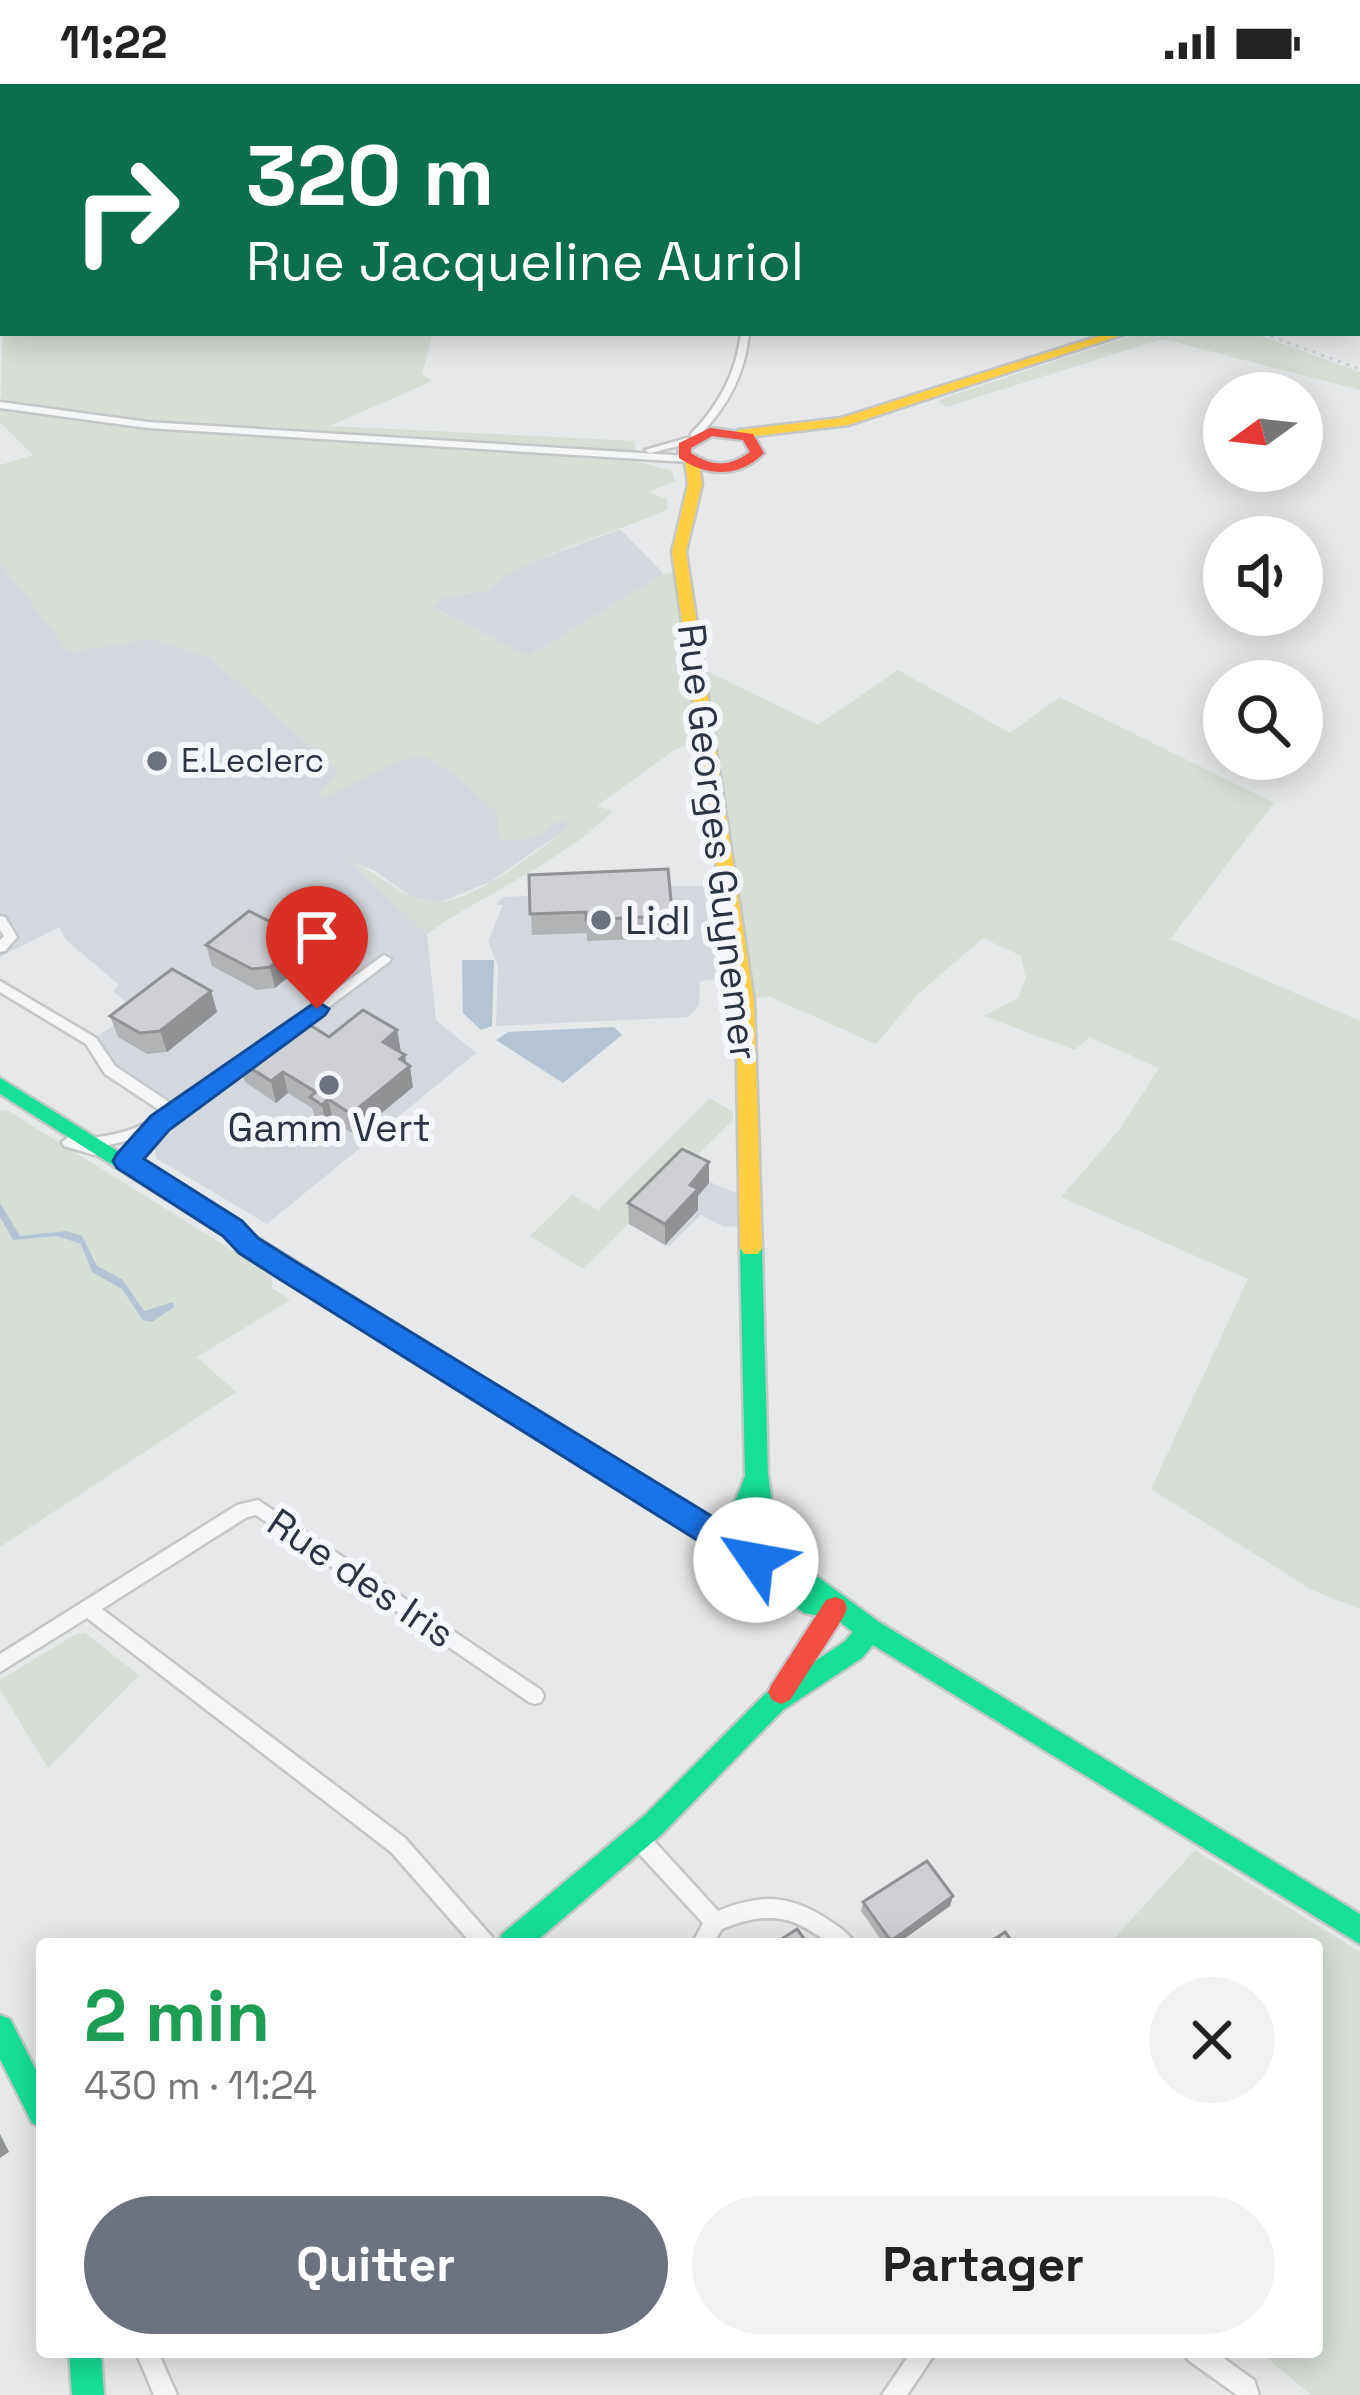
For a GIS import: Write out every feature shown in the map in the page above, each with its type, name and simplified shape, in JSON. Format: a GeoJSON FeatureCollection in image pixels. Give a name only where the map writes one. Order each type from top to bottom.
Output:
{"type":"FeatureCollection","features":[{"type":"Feature","properties":{"kind":"street"},"geometry":{"type":"LineString","coordinates":[[690,450],[742,366],[745,336]]}},
{"type":"Feature","properties":{"kind":"street"},"geometry":{"type":"LineString","coordinates":[[691,501],[757,453],[823,427],[914,403],[1113,336]]}},
{"type":"Feature","properties":{"kind":"street"},"geometry":{"type":"LineString","coordinates":[[0,405],[148,424],[623,453],[690,450],[738,433],[823,427]]}},
{"type":"Feature","properties":{"kind":"street"},"geometry":{"type":"LineString","coordinates":[[719,407],[724,422],[754,442],[757,453]]}},
{"type":"Feature","properties":{"kind":"street"},"geometry":{"type":"LineString","coordinates":[[690,450],[734,468]]}},
{"type":"Feature","properties":{"kind":"street","name":"Rue Georges Guynemer"},"geometry":{"type":"LineString","coordinates":[[690,450],[691,501],[680,537],[681,571],[746,1001],[756,1474],[764,1532],[756,1560]]}},
{"type":"Feature","properties":{"kind":"street"},"geometry":{"type":"LineString","coordinates":[[0,920],[11,937],[0,947]]}},
{"type":"Feature","properties":{"kind":"street"},"geometry":{"type":"LineString","coordinates":[[280,1037],[384,959]]}},
{"type":"Feature","properties":{"kind":"street"},"geometry":{"type":"LineString","coordinates":[[0,986],[92,1041],[110,1070],[175,1113]]}},
{"type":"Feature","properties":{"kind":"street"},"geometry":{"type":"LineString","coordinates":[[81,1142],[106,1142],[160,1123],[264,1050]]}},
{"type":"Feature","properties":{"kind":"street"},"geometry":{"type":"LineString","coordinates":[[0,1085],[224,1239],[249,1245]]}},
{"type":"Feature","properties":{"kind":"street"},"geometry":{"type":"LineString","coordinates":[[0,1100],[126,1161],[232,1228],[249,1245],[756,1560],[818,1587],[835,1608],[1360,1930]]}},
{"type":"Feature","properties":{"kind":"street"},"geometry":{"type":"LineString","coordinates":[[126,1161],[160,1123]]}},
{"type":"Feature","properties":{"kind":"street"},"geometry":{"type":"LineString","coordinates":[[724,1539],[748,1503],[756,1474]]}},
{"type":"Feature","properties":{"kind":"street","name":"Rue des Iris"},"geometry":{"type":"LineString","coordinates":[[0,1664],[243,1510],[258,1508],[535,1696]]}},
{"type":"Feature","properties":{"kind":"street"},"geometry":{"type":"LineString","coordinates":[[775,1702],[835,1608]]}},
{"type":"Feature","properties":{"kind":"street"},"geometry":{"type":"LineString","coordinates":[[88,1609],[398,1845],[480,1938]]}},
{"type":"Feature","properties":{"kind":"street"},"geometry":{"type":"LineString","coordinates":[[519,1938],[638,1838],[775,1702],[853,1650],[870,1630]]}},
{"type":"Feature","properties":{"kind":"street"},"geometry":{"type":"LineString","coordinates":[[638,1838],[715,1922]]}},
{"type":"Feature","properties":{"kind":"street"},"geometry":{"type":"LineString","coordinates":[[706,1938],[715,1922],[746,1909],[783,1907],[836,1938]]}},
{"type":"Feature","properties":{"kind":"street"},"geometry":{"type":"LineString","coordinates":[[2,2037],[36,2102]]}},
{"type":"Feature","properties":{"kind":"street"},"geometry":{"type":"LineString","coordinates":[[85,2358],[88,2395]]}},
{"type":"Feature","properties":{"kind":"street"},"geometry":{"type":"LineString","coordinates":[[150,2358],[166,2395]]}},
{"type":"Feature","properties":{"kind":"street"},"geometry":{"type":"LineString","coordinates":[[893,2395],[921,2358]]}},
{"type":"Feature","properties":{"kind":"street"},"geometry":{"type":"LineString","coordinates":[[1204,2358],[1246,2388],[1248,2395]]}},
{"type":"Feature","properties":{"kind":"shaded area"},"geometry":{"type":"Polygon","coordinates":[[[2,336],[432,336],[422,374],[432,381],[330,426],[635,441],[635,461],[672,471],[675,481],[648,492],[667,499],[668,509],[542,558],[498,581],[489,591],[442,597],[433,608],[528,657],[664,574],[681,571],[696,666],[818,725],[898,670],[1010,733],[1060,697],[1203,768],[1203,780],[1228,780],[1274,803],[1170,939],[1360,1021],[1360,1609],[1314,1591],[1151,1489],[1248,1279],[1061,1197],[1120,1129],[1159,1068],[1089,1037],[1075,1050],[984,1016],[1018,998],[1026,978],[1021,956],[983,938],[918,994],[876,1044],[768,996],[745,1001],[706,736],[673,751],[597,806],[613,811],[569,847],[427,934],[347,859],[409,895],[446,901],[504,874],[571,824],[562,819],[533,838],[503,841],[497,829],[498,814],[456,775],[423,755],[399,761],[326,797],[318,795],[338,770],[211,658],[151,639],[69,652],[0,562],[0,465],[33,455],[0,422],[2,336]]]}},
{"type":"Feature","properties":{"kind":"shaded area"},"geometry":{"type":"Polygon","coordinates":[[[1132,336],[1261,336],[1360,372],[1360,390],[1323,380],[1323,372],[1290,372],[1163,339],[946,407],[940,399],[1132,336]]]}},
{"type":"Feature","properties":{"kind":"shaded area"},"geometry":{"type":"Polygon","coordinates":[[[620,529],[664,574],[528,657],[432,607],[442,597],[488,591],[492,583],[519,567],[620,529]]]}},
{"type":"Feature","properties":{"kind":"shaded area"},"geometry":{"type":"Polygon","coordinates":[[[0,562],[69,651],[151,639],[211,658],[338,770],[448,744],[572,825],[490,882],[436,904],[410,896],[375,871],[350,861],[427,934],[436,1020],[476,1053],[267,1224],[156,1158],[155,1148],[167,1130],[160,1123],[174,1114],[110,1070],[91,1041],[135,1010],[113,991],[119,985],[66,940],[59,927],[0,957],[0,562]]]}},
{"type":"Feature","properties":{"kind":"shaded area"},"geometry":{"type":"Polygon","coordinates":[[[668,886],[711,886],[723,979],[700,981],[699,1005],[688,1017],[496,1026],[498,966],[488,941],[503,905],[496,905],[503,897],[667,891],[668,886]]]}},
{"type":"Feature","properties":{"kind":"shaded area"},"geometry":{"type":"Polygon","coordinates":[[[710,1098],[733,1112],[733,1120],[583,1269],[530,1236],[572,1195],[598,1210],[710,1098]]]}},
{"type":"Feature","properties":{"kind":"shaded area"},"geometry":{"type":"Polygon","coordinates":[[[7,1110],[272,1275],[272,1288],[290,1300],[197,1357],[236,1392],[0,1547],[0,1111],[7,1110]]]}},
{"type":"Feature","properties":{"kind":"shaded area"},"geometry":{"type":"Polygon","coordinates":[[[682,1170],[750,1199],[751,1225],[724,1227],[701,1215],[668,1247],[629,1224],[682,1170]]]}},
{"type":"Feature","properties":{"kind":"shaded area"},"geometry":{"type":"Polygon","coordinates":[[[85,1633],[139,1675],[48,1768],[0,1689],[0,1680],[85,1633]]]}},
{"type":"Feature","properties":{"kind":"shaded area"},"geometry":{"type":"Polygon","coordinates":[[[1195,1850],[1360,1952],[1360,2395],[1311,2395],[1267,2358],[1323,2358],[1323,1938],[1114,1938],[1195,1850]]]}},
{"type":"Feature","properties":{"kind":"water"},"geometry":{"type":"Polygon","coordinates":[[[462,960],[494,960],[492,1026],[481,1030],[463,1013],[462,960]]]}},
{"type":"Feature","properties":{"kind":"water"},"geometry":{"type":"Polygon","coordinates":[[[614,1027],[622,1035],[563,1083],[496,1040],[508,1032],[614,1027]]]}},
{"type":"Feature","properties":{"kind":"water"},"geometry":{"type":"Polygon","coordinates":[[[0,1203],[20,1236],[67,1231],[82,1236],[97,1266],[122,1279],[144,1311],[173,1302],[174,1307],[152,1322],[143,1320],[122,1289],[92,1272],[81,1244],[57,1236],[13,1240],[0,1217],[0,1203]]]}},
{"type":"Feature","properties":{"kind":"building"},"geometry":{"type":"Polygon","coordinates":[[[668,869],[672,911],[664,916],[586,920],[586,912],[530,914],[529,875],[668,869]]]}},
{"type":"Feature","properties":{"kind":"building"},"geometry":{"type":"Polygon","coordinates":[[[249,911],[304,939],[270,967],[252,969],[206,945],[249,911]]]}},
{"type":"Feature","properties":{"kind":"building"},"geometry":{"type":"Polygon","coordinates":[[[172,969],[211,991],[160,1031],[140,1033],[110,1016],[172,969]]]}},
{"type":"Feature","properties":{"kind":"building","name":"Gamm Vert"},"geometry":{"type":"Polygon","coordinates":[[[363,1010],[397,1030],[383,1042],[405,1055],[400,1059],[410,1066],[351,1114],[328,1099],[322,1105],[310,1097],[316,1092],[283,1072],[271,1081],[239,1061],[297,1017],[329,1037],[363,1010]]]}},
{"type":"Feature","properties":{"kind":"building"},"geometry":{"type":"Polygon","coordinates":[[[682,1149],[709,1162],[690,1185],[698,1189],[665,1224],[628,1203],[682,1149]]]}},
{"type":"Feature","properties":{"kind":"building"},"geometry":{"type":"Polygon","coordinates":[[[927,1861],[953,1896],[895,1938],[889,1938],[863,1902],[927,1861]]]}},
{"type":"Feature","properties":{"kind":"building"},"geometry":{"type":"Polygon","coordinates":[[[797,1929],[804,1938],[783,1938],[797,1929]]]}},
{"type":"Feature","properties":{"kind":"railway"},"geometry":{"type":"LineString","coordinates":[[1270,336],[1360,369]]}},
{"type":"Feature","properties":{"kind":"traffic: fast"},"geometry":{"type":"LineString","coordinates":[[0,1085],[691,1518],[813,1605],[835,1608]]}},
{"type":"Feature","properties":{"kind":"traffic: fast"},"geometry":{"type":"LineString","coordinates":[[751,1248],[756,1474],[764,1533],[756,1560]]}},
{"type":"Feature","properties":{"kind":"traffic: fast"},"geometry":{"type":"LineString","coordinates":[[724,1539],[747,1503],[754,1481]]}},
{"type":"Feature","properties":{"kind":"traffic: fast"},"geometry":{"type":"LineString","coordinates":[[762,1562],[806,1583],[870,1630],[1360,1930]]}},
{"type":"Feature","properties":{"kind":"traffic: fast"},"geometry":{"type":"LineString","coordinates":[[519,1938],[653,1825],[774,1702],[853,1650],[870,1630]]}},
{"type":"Feature","properties":{"kind":"traffic: fast"},"geometry":{"type":"LineString","coordinates":[[0,2029],[36,2101]]}},
{"type":"Feature","properties":{"kind":"traffic: fast"},"geometry":{"type":"LineString","coordinates":[[85,2358],[88,2395]]}},
{"type":"Feature","properties":{"kind":"traffic: slow"},"geometry":{"type":"LineString","coordinates":[[739,434],[843,422],[1113,336]]}},
{"type":"Feature","properties":{"kind":"traffic: slow"},"geometry":{"type":"LineString","coordinates":[[692,462],[695,484],[679,552],[745,1001],[751,1248]]}},
{"type":"Feature","properties":{"kind":"traffic: jam"},"geometry":{"type":"LineString","coordinates":[[710,432],[748,437],[757,453],[740,465],[721,469],[684,455],[684,446],[710,432]]}},
{"type":"Feature","properties":{"kind":"traffic: jam"},"geometry":{"type":"LineString","coordinates":[[781,1692],[835,1608]]}},
{"type":"Feature","properties":{"kind":"place","name":"E.Leclerc"},"geometry":{"type":"Point","coordinates":[157,761]}},
{"type":"Feature","properties":{"kind":"place","name":"Lidl"},"geometry":{"type":"Point","coordinates":[601,920]}},
{"type":"Feature","properties":{"kind":"place","name":"Gamm Vert"},"geometry":{"type":"Point","coordinates":[329,1085]}},
{"type":"Feature","properties":{"kind":"route"},"geometry":{"type":"LineString","coordinates":[[317,1009],[160,1123],[126,1161],[232,1228],[291,1273],[756,1560]]}}]}
